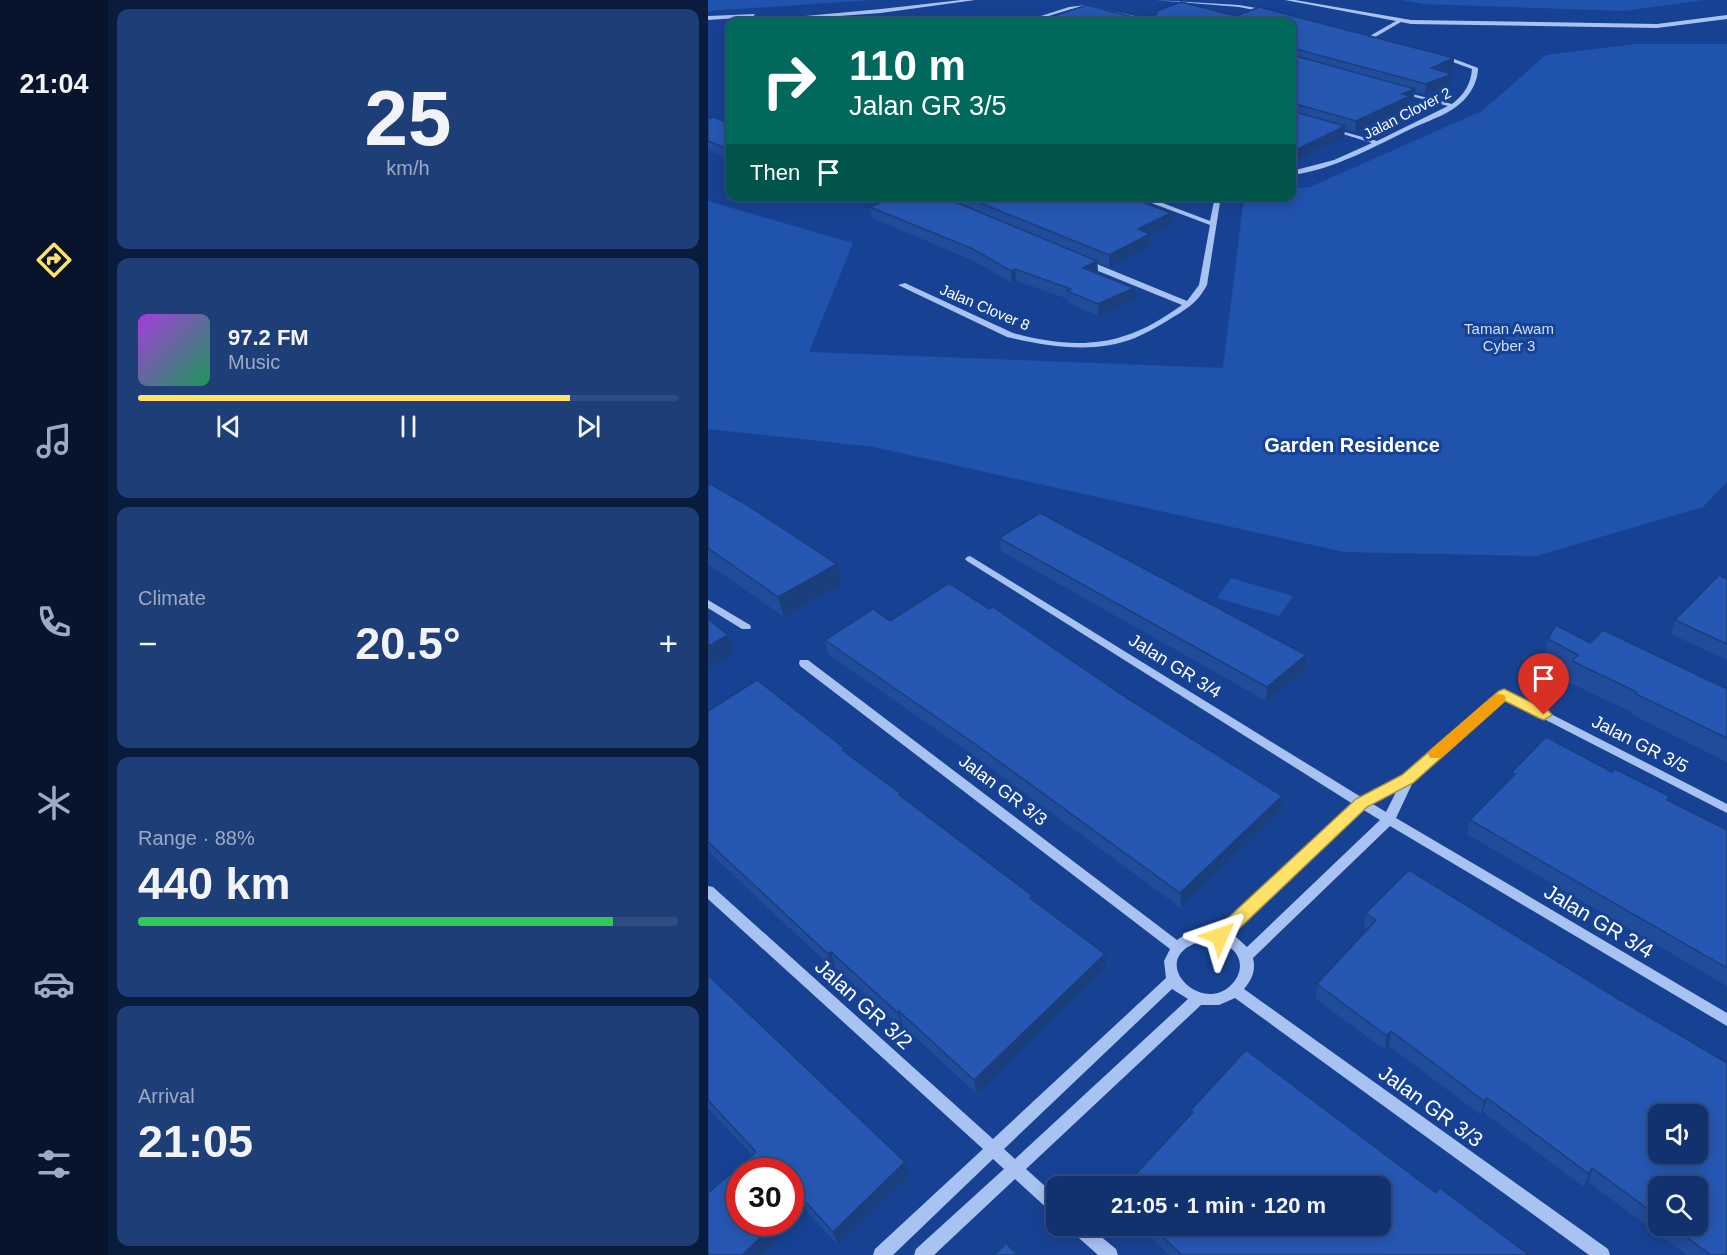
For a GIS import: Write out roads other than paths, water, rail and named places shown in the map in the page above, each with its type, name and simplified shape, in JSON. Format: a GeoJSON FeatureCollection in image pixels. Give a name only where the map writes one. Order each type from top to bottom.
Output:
{"type":"FeatureCollection","features":[{"type":"Feature","properties":{"kind":"street"},"geometry":{"type":"LineString","coordinates":[[708,18],[925,0]]}},
{"type":"Feature","properties":{"kind":"street"},"geometry":{"type":"LineString","coordinates":[[793,18],[973,0]]}},
{"type":"Feature","properties":{"kind":"street"},"geometry":{"type":"LineString","coordinates":[[1157,0],[1227,2]]}},
{"type":"Feature","properties":{"kind":"street"},"geometry":{"type":"LineString","coordinates":[[1213,0],[1278,13]]}},
{"type":"Feature","properties":{"kind":"street"},"geometry":{"type":"LineString","coordinates":[[1287,0],[1399,21],[1657,26],[1727,17]]}},
{"type":"Feature","properties":{"kind":"street"},"geometry":{"type":"LineString","coordinates":[[1038,18],[1071,8],[1087,6],[1136,18]]}},
{"type":"Feature","properties":{"kind":"street"},"geometry":{"type":"LineString","coordinates":[[1370,38],[1399,21]]}},
{"type":"Feature","properties":{"kind":"street"},"geometry":{"type":"LineString","coordinates":[[708,25],[726,23]]}},
{"type":"Feature","properties":{"kind":"street"},"geometry":{"type":"LineString","coordinates":[[1360,35],[1381,41]]}},
{"type":"Feature","properties":{"kind":"street","name":"Jalan Clover 2"},"geometry":{"type":"LineString","coordinates":[[1296,171],[1317,168],[1377,143],[1453,106],[1462,99],[1470,87],[1475,68],[1436,55]]}},
{"type":"Feature","properties":{"kind":"street"},"geometry":{"type":"LineString","coordinates":[[1395,90],[1453,106]]}},
{"type":"Feature","properties":{"kind":"street"},"geometry":{"type":"LineString","coordinates":[[1324,126],[1377,143]]}},
{"type":"Feature","properties":{"kind":"street"},"geometry":{"type":"LineString","coordinates":[[1150,201],[1213,224]]}},
{"type":"Feature","properties":{"kind":"street","name":"Jalan Clover 8"},"geometry":{"type":"LineString","coordinates":[[903,285],[1010,335],[1042,343],[1097,343],[1120,340],[1141,333],[1189,305],[1199,294],[1203,285],[1217,201]]}},
{"type":"Feature","properties":{"kind":"street"},"geometry":{"type":"LineString","coordinates":[[1078,260],[1189,305]]}},
{"type":"Feature","properties":{"kind":"street","name":"Jalan GR 3/4"},"geometry":{"type":"LineString","coordinates":[[970,559],[1361,803],[1727,1020]]}},
{"type":"Feature","properties":{"kind":"street"},"geometry":{"type":"LineString","coordinates":[[708,603],[746,627]]}},
{"type":"Feature","properties":{"kind":"street","name":"Jalan GR 3/3"},"geometry":{"type":"LineString","coordinates":[[804,663],[1178,948]]}},
{"type":"Feature","properties":{"kind":"street","name":"Jalan GR 3/5"},"geometry":{"type":"LineString","coordinates":[[1408,779],[1504,694],[1727,809]]}},
{"type":"Feature","properties":{"kind":"street"},"geometry":{"type":"LineString","coordinates":[[1220,936],[1361,803],[1408,779]]}},
{"type":"Feature","properties":{"kind":"street"},"geometry":{"type":"LineString","coordinates":[[1246,956],[1389,819],[1408,779]]}},
{"type":"Feature","properties":{"kind":"street","name":"Jalan GR 3/2"},"geometry":{"type":"LineString","coordinates":[[708,891],[1015,1169]]}},
{"type":"Feature","properties":{"kind":"street"},"geometry":{"type":"LineString","coordinates":[[1220,936],[1236,944],[1246,956],[1248,974],[1236,991],[1221,998],[1199,998],[1180,988],[1173,980],[1170,964],[1178,948],[1193,937],[1220,936]]}},
{"type":"Feature","properties":{"kind":"street"},"geometry":{"type":"LineString","coordinates":[[880,1255],[1173,980]]}},
{"type":"Feature","properties":{"kind":"street","name":"Jalan GR 3/3"},"geometry":{"type":"LineString","coordinates":[[1236,991],[1602,1255]]}},
{"type":"Feature","properties":{"kind":"street"},"geometry":{"type":"LineString","coordinates":[[922,1255],[1199,998]]}},
{"type":"Feature","properties":{"kind":"street"},"geometry":{"type":"LineString","coordinates":[[1015,1169],[1046,1197]]}},
{"type":"Feature","properties":{"kind":"street"},"geometry":{"type":"LineString","coordinates":[[1088,1236],[1110,1255]]}},
{"type":"Feature","properties":{"kind":"district","name":"Garden Residence"},"geometry":{"type":"Point","coordinates":[1352,445]}},
{"type":"Feature","properties":{"kind":"park label","name":"Taman Awam Cyber 3"},"geometry":{"type":"Point","coordinates":[1509,336]}}]}
